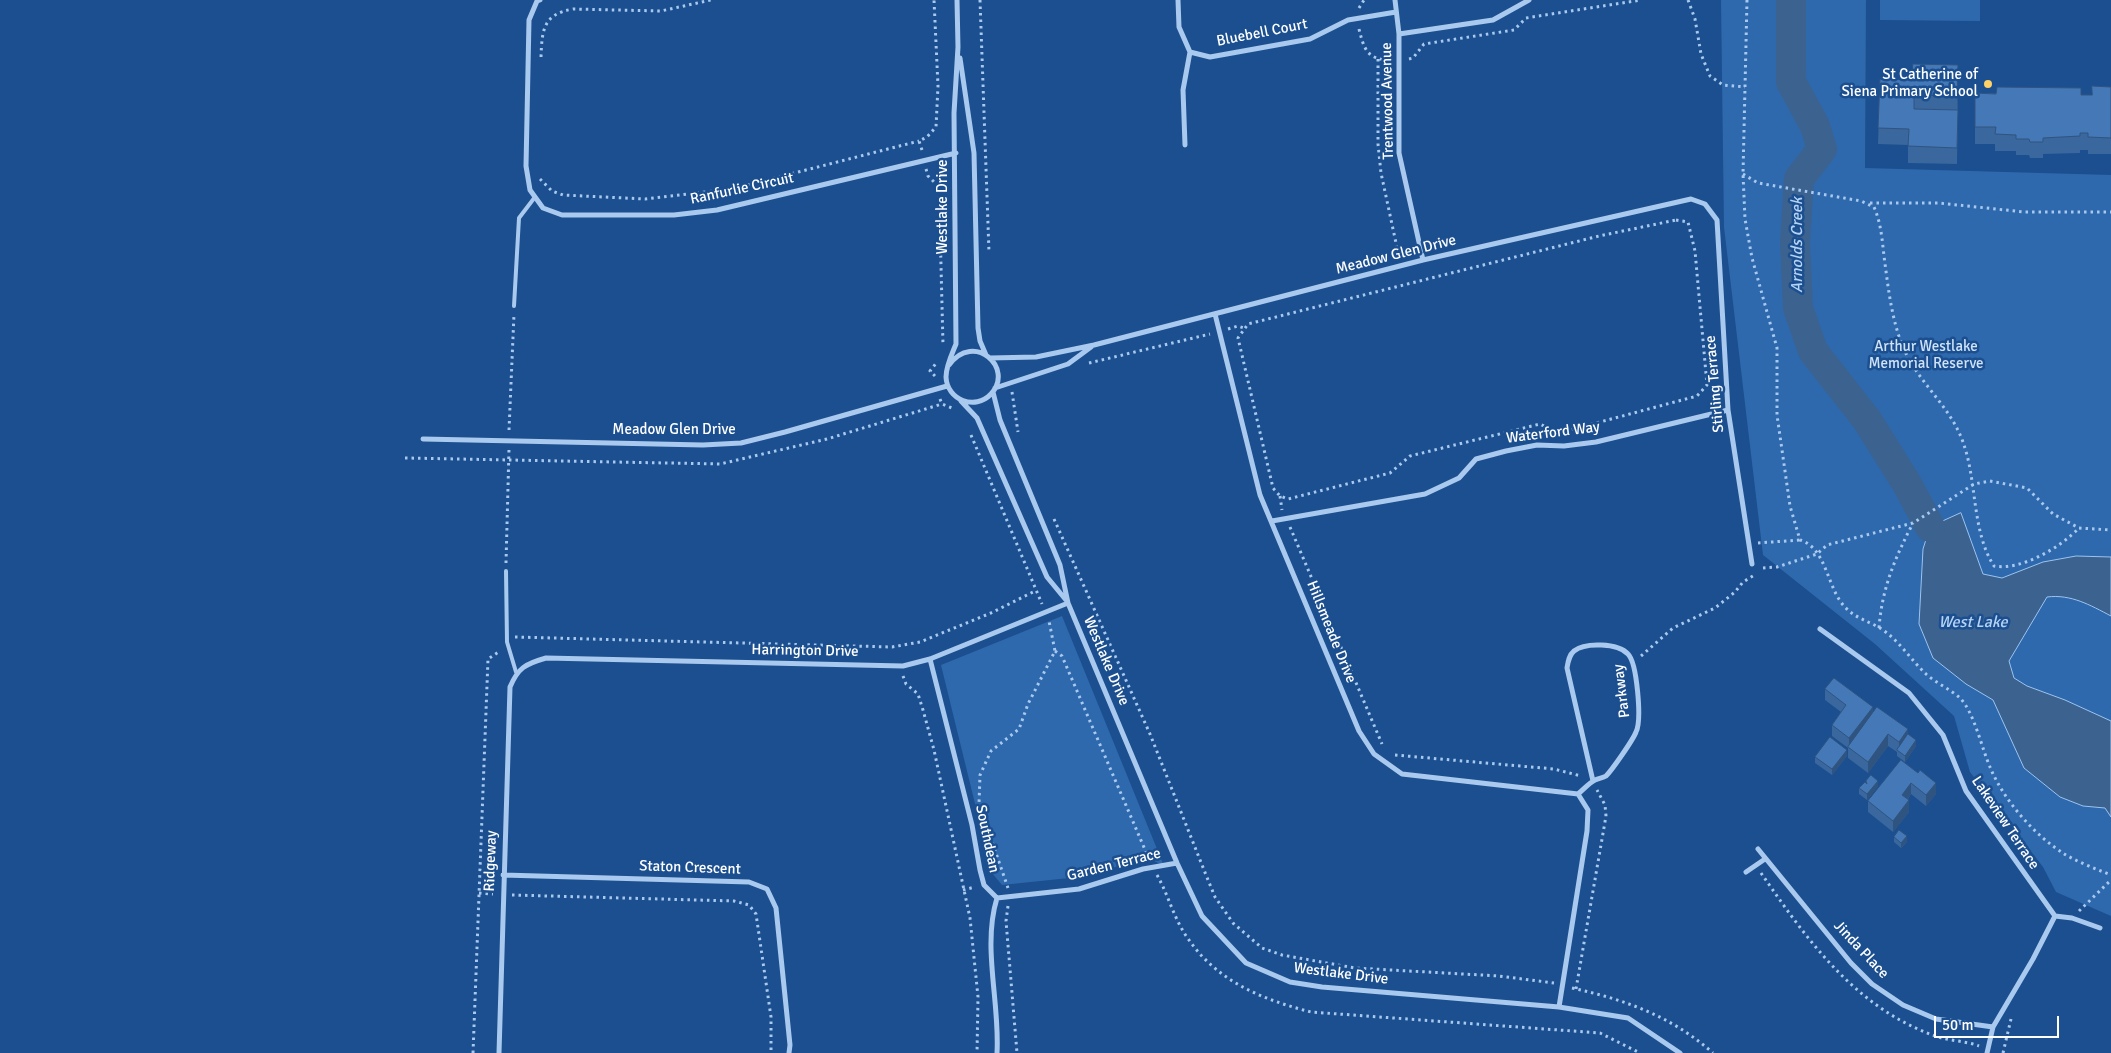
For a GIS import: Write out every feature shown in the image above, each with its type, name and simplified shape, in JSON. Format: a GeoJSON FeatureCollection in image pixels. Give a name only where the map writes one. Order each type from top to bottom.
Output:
{"type":"FeatureCollection","features":[{"type":"Feature","properties":{"kind":"street"},"geometry":{"type":"LineString","coordinates":[[535,197],[530,190],[526,166],[529,20],[538,0]]}},
{"type":"Feature","properties":{"kind":"street","name":"Westlake Drive"},"geometry":{"type":"LineString","coordinates":[[949,365],[956,344],[956,153],[954,113],[958,47],[957,0]]}},
{"type":"Feature","properties":{"kind":"street"},"geometry":{"type":"LineString","coordinates":[[1178,0],[1179,27],[1190,52],[1183,90],[1185,145]]}},
{"type":"Feature","properties":{"kind":"street","name":"Trentwood Avenue"},"geometry":{"type":"LineString","coordinates":[[1395,0],[1399,34],[1399,153],[1423,260]]}},
{"type":"Feature","properties":{"kind":"street"},"geometry":{"type":"LineString","coordinates":[[1399,34],[1493,20],[1530,0]]}},
{"type":"Feature","properties":{"kind":"street","name":"Bluebell Court"},"geometry":{"type":"LineString","coordinates":[[1190,52],[1210,57],[1310,38],[1348,20],[1396,12]]}},
{"type":"Feature","properties":{"kind":"street","name":"Westlake Drive"},"geometry":{"type":"LineString","coordinates":[[958,47],[974,154],[978,328],[980,341],[988,357]]}},
{"type":"Feature","properties":{"kind":"street","name":"Ranfurlie Circuit"},"geometry":{"type":"LineString","coordinates":[[535,197],[543,208],[562,215],[674,215],[717,210],[956,153]]}},
{"type":"Feature","properties":{"kind":"street","name":"Meadow Glen Drive"},"geometry":{"type":"LineString","coordinates":[[988,357],[1036,357],[1094,345],[1423,260],[1668,203],[1691,198],[1705,204]]}},
{"type":"Feature","properties":{"kind":"street","name":"Stirling Terrace"},"geometry":{"type":"LineString","coordinates":[[1705,204],[1717,220],[1728,410],[1752,564]]}},
{"type":"Feature","properties":{"kind":"street","name":"Hillsmeade Drive"},"geometry":{"type":"LineString","coordinates":[[1215,314],[1260,495],[1358,731],[1374,754],[1402,774],[1578,794]]}},
{"type":"Feature","properties":{"kind":"street","name":"Meadow Glen Drive"},"geometry":{"type":"LineString","coordinates":[[994,390],[1068,364],[1094,345]]}},
{"type":"Feature","properties":{"kind":"street"},"geometry":{"type":"LineString","coordinates":[[978,352],[988,357],[998,372],[994,390],[981,401],[960,400],[952,394],[948,386],[946,375],[949,365],[961,353],[978,352]]}},
{"type":"Feature","properties":{"kind":"street","name":"Meadow Glen Drive"},"geometry":{"type":"LineString","coordinates":[[423,439],[703,445],[741,443],[948,386]]}},
{"type":"Feature","properties":{"kind":"street","name":"Westlake Drive"},"geometry":{"type":"LineString","coordinates":[[994,390],[1000,420],[1060,565],[1068,603],[1177,863],[1202,916],[1246,963],[1290,982],[1559,1007],[1628,1018],[1680,1053]]}},
{"type":"Feature","properties":{"kind":"street","name":"Westlake Drive"},"geometry":{"type":"LineString","coordinates":[[960,400],[977,418],[1047,577],[1068,603]]}},
{"type":"Feature","properties":{"kind":"street","name":"Waterford Way"},"geometry":{"type":"LineString","coordinates":[[1272,521],[1425,494],[1459,478],[1476,459],[1506,451],[1537,445],[1564,446],[1596,442],[1728,410]]}},
{"type":"Feature","properties":{"kind":"street","name":"Harrington Drive"},"geometry":{"type":"LineString","coordinates":[[516,672],[531,662],[546,658],[898,666],[930,659],[1068,603]]}},
{"type":"Feature","properties":{"kind":"street","name":"Lakeview Terrace"},"geometry":{"type":"LineString","coordinates":[[1820,629],[1909,693],[1921,706],[1943,735],[1966,791],[2054,916]]}},
{"type":"Feature","properties":{"kind":"street","name":"Parkway"},"geometry":{"type":"LineString","coordinates":[[1585,646],[1610,646],[1623,649],[1630,655],[1634,664],[1640,719],[1637,731],[1605,776],[1592,782],[1567,668],[1569,658],[1574,651],[1585,646]]}},
{"type":"Feature","properties":{"kind":"street","name":"Southdean"},"geometry":{"type":"LineString","coordinates":[[930,659],[966,798],[984,885],[997,898]]}},
{"type":"Feature","properties":{"kind":"street","name":"Ridgeway"},"geometry":{"type":"LineString","coordinates":[[499,1053],[510,687],[516,672]]}},
{"type":"Feature","properties":{"kind":"street"},"geometry":{"type":"LineString","coordinates":[[1559,1007],[1588,810],[1578,794],[1592,782]]}},
{"type":"Feature","properties":{"kind":"street","name":"Jinda Place"},"geometry":{"type":"LineString","coordinates":[[1758,850],[1851,963],[1872,984],[1903,1005],[1936,1019],[1993,1027]]}},
{"type":"Feature","properties":{"kind":"street"},"geometry":{"type":"LineString","coordinates":[[1746,872],[1765,859]]}},
{"type":"Feature","properties":{"kind":"street","name":"Garden Terrace"},"geometry":{"type":"LineString","coordinates":[[997,898],[1079,889],[1151,868],[1177,863]]}},
{"type":"Feature","properties":{"kind":"street","name":"Staton Crescent"},"geometry":{"type":"LineString","coordinates":[[503,875],[749,882],[767,889],[776,908],[790,1045],[789,1053]]}},
{"type":"Feature","properties":{"kind":"street"},"geometry":{"type":"LineString","coordinates":[[997,898],[991,917],[990,934],[998,1028],[997,1053]]}},
{"type":"Feature","properties":{"kind":"street"},"geometry":{"type":"LineString","coordinates":[[1987,1053],[1993,1027],[2034,959],[2054,916],[2072,918],[2100,928]]}},
{"type":"Feature","properties":{"kind":"lane"},"geometry":{"type":"LineString","coordinates":[[514,306],[518,218],[535,197]]}},
{"type":"Feature","properties":{"kind":"lane","name":"Ridgeway"},"geometry":{"type":"LineString","coordinates":[[506,571],[507,637],[516,672]]}},
{"type":"Feature","properties":{"kind":"path"},"geometry":{"type":"LineString","coordinates":[[541,59],[542,31],[548,21],[559,11],[573,9],[661,11],[711,0]]}},
{"type":"Feature","properties":{"kind":"path"},"geometry":{"type":"LineString","coordinates":[[980,0],[990,228],[988,256]]}},
{"type":"Feature","properties":{"kind":"path"},"geometry":{"type":"LineString","coordinates":[[1688,0],[1695,19],[1701,54],[1710,76],[1723,84],[1745,87]]}},
{"type":"Feature","properties":{"kind":"path"},"geometry":{"type":"LineString","coordinates":[[1746,0],[1743,174],[1745,218],[1752,258],[1778,348],[1777,415],[1790,506],[1800,540]]}},
{"type":"Feature","properties":{"kind":"path"},"geometry":{"type":"LineString","coordinates":[[1378,59],[1378,144],[1401,266],[1407,284]]}},
{"type":"Feature","properties":{"kind":"path"},"geometry":{"type":"LineString","coordinates":[[538,176],[541,182],[552,191],[563,195],[645,199],[732,189],[919,141]]}},
{"type":"Feature","properties":{"kind":"path"},"geometry":{"type":"LineString","coordinates":[[1743,174],[1758,183],[1870,203],[1938,203],[2026,212],[2111,212]]}},
{"type":"Feature","properties":{"kind":"path"},"geometry":{"type":"LineString","coordinates":[[1870,203],[1878,214],[1892,316],[1902,345],[1919,375],[1952,420],[1965,446],[1974,484],[1982,540],[1994,566],[2002,567],[2036,558],[2066,541],[2079,528]]}},
{"type":"Feature","properties":{"kind":"path"},"geometry":{"type":"LineString","coordinates":[[1676,220],[1688,222],[1695,251],[1707,385],[1697,396],[1559,433],[1540,424],[1410,456],[1390,473],[1288,499],[1280,496],[1273,488],[1238,338],[1244,328],[1248,324],[1407,284],[1599,236],[1676,220]]}},
{"type":"Feature","properties":{"kind":"path"},"geometry":{"type":"LineString","coordinates":[[506,571],[514,306]]}},
{"type":"Feature","properties":{"kind":"path"},"geometry":{"type":"LineString","coordinates":[[1080,365],[1238,326],[1244,328]]}},
{"type":"Feature","properties":{"kind":"path"},"geometry":{"type":"LineString","coordinates":[[1016,382],[1011,394],[1020,438]]}},
{"type":"Feature","properties":{"kind":"path"},"geometry":{"type":"LineString","coordinates":[[1011,394],[1020,391]]}},
{"type":"Feature","properties":{"kind":"path"},"geometry":{"type":"LineString","coordinates":[[1634,664],[1645,651],[1673,628],[1716,608],[1735,592],[1743,582],[1764,567],[1777,567],[1818,554],[1826,545],[1913,523],[1974,484],[1990,481],[2027,488],[2053,514],[2079,528],[2111,530]]}},
{"type":"Feature","properties":{"kind":"path"},"geometry":{"type":"LineString","coordinates":[[1280,496],[1281,506],[1383,746]]}},
{"type":"Feature","properties":{"kind":"path"},"geometry":{"type":"LineString","coordinates":[[1053,515],[1150,734],[1216,897],[1233,923],[1262,948],[1302,960],[1355,968],[1499,976],[1550,981],[1562,986],[1616,998],[1658,1016],[1692,1034],[1714,1053]]}},
{"type":"Feature","properties":{"kind":"path"},"geometry":{"type":"LineString","coordinates":[[1880,628],[1886,581],[1894,559],[1913,523]]}},
{"type":"Feature","properties":{"kind":"path"},"geometry":{"type":"LineString","coordinates":[[1749,544],[1800,540],[1806,542],[1818,554],[1844,606],[1859,619],[1880,628],[1916,660],[1925,673],[1960,698],[1968,710],[1991,770],[2005,796],[2044,839],[2067,855],[2111,876]]}},
{"type":"Feature","properties":{"kind":"path"},"geometry":{"type":"LineString","coordinates":[[473,1053],[488,659],[500,651],[499,639],[507,637],[892,647],[920,642],[1035,591]]}},
{"type":"Feature","properties":{"kind":"path"},"geometry":{"type":"LineString","coordinates":[[1017,1053],[1006,921],[1008,885],[979,804],[980,775],[990,751],[1019,729],[1028,704],[1055,651],[1051,624],[1046,612]]}},
{"type":"Feature","properties":{"kind":"path"},"geometry":{"type":"LineString","coordinates":[[892,647],[906,684],[918,694],[923,710],[934,750],[970,918],[978,997],[977,1053]]}},
{"type":"Feature","properties":{"kind":"path"},"geometry":{"type":"LineString","coordinates":[[1055,651],[1062,656],[1146,850],[1151,868],[1166,891],[1170,907],[1189,941],[1237,986],[1279,1004],[1312,1012],[1600,1033],[1640,1053]]}},
{"type":"Feature","properties":{"kind":"path"},"geometry":{"type":"LineString","coordinates":[[1390,751],[1396,756],[1566,770],[1580,774],[1592,782],[1600,792],[1605,805],[1606,816],[1576,989]]}},
{"type":"Feature","properties":{"kind":"path"},"geometry":{"type":"LineString","coordinates":[[2072,918],[2111,880]]}},
{"type":"Feature","properties":{"kind":"path"},"geometry":{"type":"LineString","coordinates":[[963,890],[984,885],[1016,884]]}},
{"type":"Feature","properties":{"kind":"path"},"geometry":{"type":"LineString","coordinates":[[479,893],[734,901],[749,905],[756,914],[771,1017],[771,1053]]}},
{"type":"Feature","properties":{"kind":"green space","name":"Arthur Westlake Memorial Reserve"},"geometry":{"type":"Polygon","coordinates":[[[1721,0],[1866,0],[1865,168],[2111,175],[2111,916],[2056,892],[2043,867],[1970,772],[1954,716],[1875,644],[1763,555],[1724,227],[1721,0]]]}},
{"type":"Feature","properties":{"kind":"green space"},"geometry":{"type":"Polygon","coordinates":[[[1880,0],[1980,0],[1980,21],[1880,20],[1880,0]]]}},
{"type":"Feature","properties":{"kind":"green space"},"geometry":{"type":"Polygon","coordinates":[[[1062,616],[1164,866],[1148,858],[1079,877],[1002,885],[992,873],[941,665],[1062,616]]]}},
{"type":"Feature","properties":{"kind":"water","name":"West Lake"},"geometry":{"type":"Polygon","coordinates":[[[1961,513],[1983,574],[2002,578],[2043,562],[2076,556],[2111,557],[2111,616],[2088,604],[2072,599],[2047,597],[2009,661],[2014,678],[2027,686],[2065,700],[2111,721],[2111,817],[2105,808],[2083,806],[2060,797],[2024,768],[1993,700],[1966,684],[1933,658],[1919,624],[1923,549],[1930,527],[1961,513]]]}},
{"type":"Feature","properties":{"kind":"building"},"geometry":{"type":"Polygon","coordinates":[[[1913,64],[1958,65],[1957,96],[1914,95],[1914,109],[1958,110],[1957,148],[1908,146],[1909,129],[1878,128],[1880,79],[1912,80],[1913,64]]]}},
{"type":"Feature","properties":{"kind":"building"},"geometry":{"type":"Polygon","coordinates":[[[2092,86],[2111,87],[2111,138],[2088,137],[2088,133],[2080,133],[2080,136],[2043,138],[2043,142],[2030,142],[2029,139],[2016,139],[2016,135],[1995,134],[1996,127],[1975,127],[1975,93],[1996,94],[1997,87],[2081,88],[2081,95],[2092,95],[2092,86]]]}},
{"type":"Feature","properties":{"kind":"building"},"geometry":{"type":"Polygon","coordinates":[[[1834,678],[1873,707],[1849,738],[1832,725],[1846,705],[1825,689],[1834,678]]]}},
{"type":"Feature","properties":{"kind":"building"},"geometry":{"type":"Polygon","coordinates":[[[1877,707],[1908,729],[1899,742],[1888,734],[1868,762],[1848,747],[1877,707]]]}},
{"type":"Feature","properties":{"kind":"building"},"geometry":{"type":"Polygon","coordinates":[[[1908,734],[1916,740],[1905,756],[1897,750],[1908,734]]]}},
{"type":"Feature","properties":{"kind":"building"},"geometry":{"type":"Polygon","coordinates":[[[1830,737],[1847,750],[1832,769],[1815,757],[1830,737]]]}},
{"type":"Feature","properties":{"kind":"building"},"geometry":{"type":"Polygon","coordinates":[[[1901,760],[1918,773],[1920,770],[1936,783],[1926,795],[1911,783],[1902,795],[1909,800],[1893,821],[1868,801],[1901,760]]]}},
{"type":"Feature","properties":{"kind":"building"},"geometry":{"type":"Polygon","coordinates":[[[1871,775],[1878,781],[1867,794],[1859,788],[1865,782],[1867,784],[1866,781],[1871,775]]]}},
{"type":"Feature","properties":{"kind":"building"},"geometry":{"type":"Polygon","coordinates":[[[1899,830],[1907,836],[1901,843],[1894,837],[1899,830]]]}},
{"type":"Feature","properties":{"kind":"waterway","name":"Arnolds Creek"},"geometry":{"type":"LineString","coordinates":[[1791,0],[1791,82],[1815,126],[1822,149],[1799,179],[1795,242],[1798,308],[1813,351],[1867,420],[1907,484],[1930,527]]}},
{"type":"Feature","properties":{"kind":"place","name":"St Catherine of Siena Primary School"},"geometry":{"type":"Point","coordinates":[1988,84]}}]}
